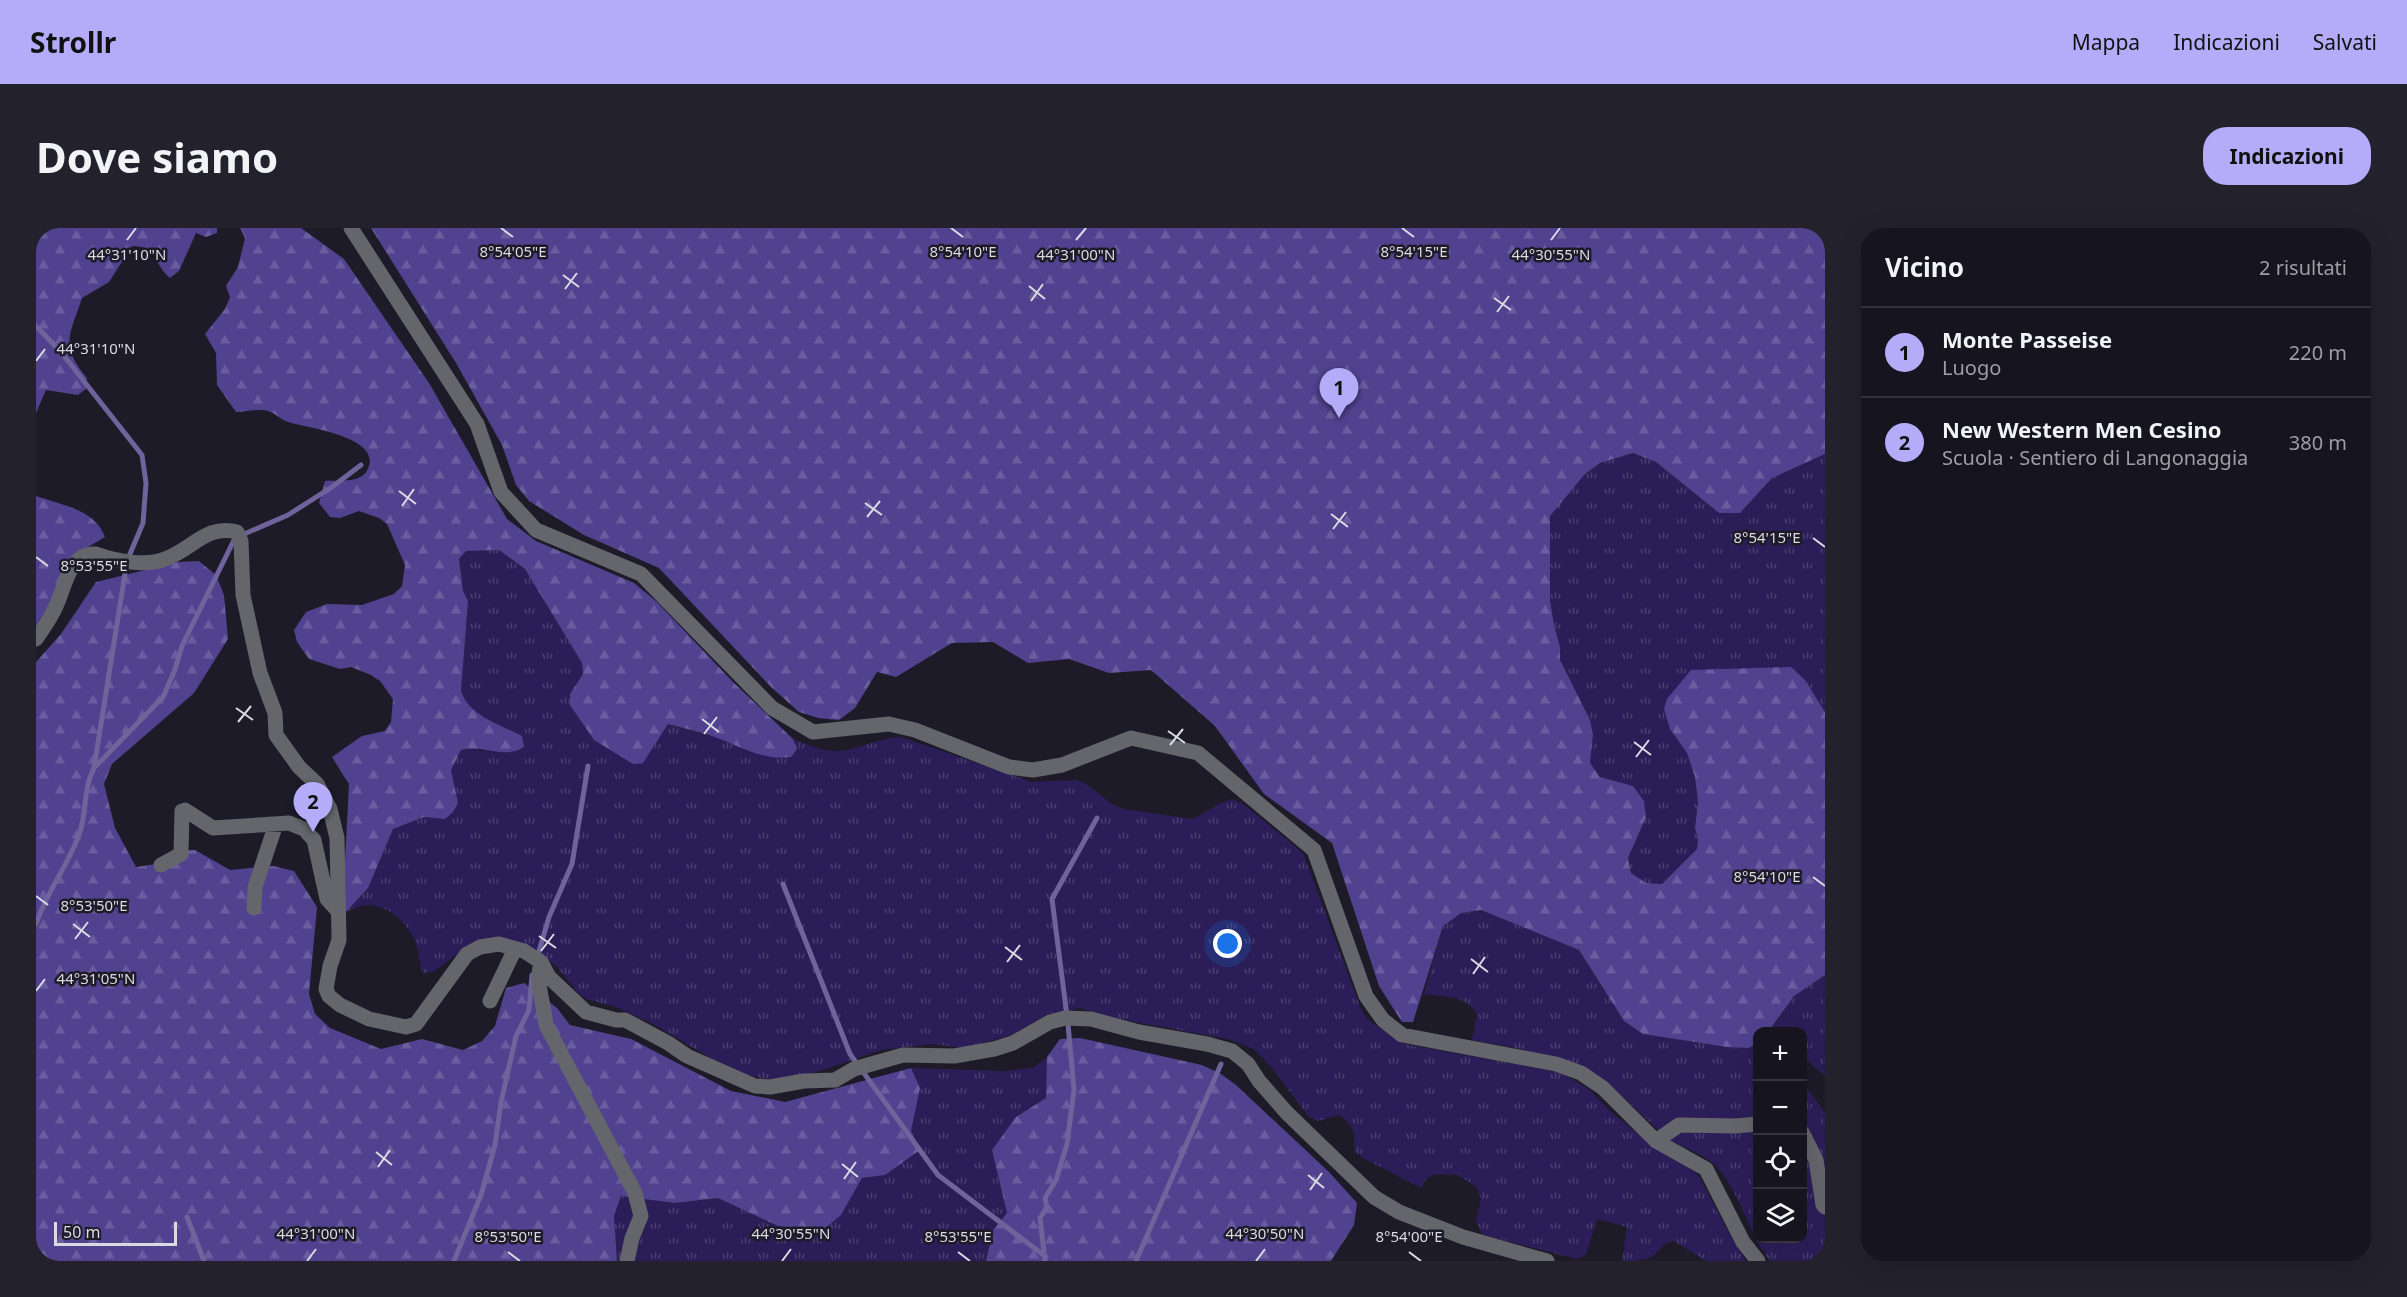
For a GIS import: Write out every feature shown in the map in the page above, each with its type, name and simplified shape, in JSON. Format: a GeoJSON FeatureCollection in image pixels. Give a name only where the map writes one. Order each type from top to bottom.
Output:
{"type":"FeatureCollection","features":[{"type":"Feature","properties":{"kind":"street"},"geometry":{"type":"LineString","coordinates":[[351,228],[477,424],[501,492],[536,530],[641,574],[772,708],[813,732],[889,724],[915,730],[1009,767],[1033,770],[1062,765],[1131,738],[1198,753],[1314,850],[1366,996],[1383,1020],[1402,1035],[1556,1064],[1581,1073],[1603,1088],[1656,1142],[1706,1169],[1743,1242],[1758,1261]]}},
{"type":"Feature","properties":{"kind":"street"},"geometry":{"type":"LineString","coordinates":[[36,639],[56,608],[69,571],[83,557],[96,554],[142,563],[164,560],[214,531],[237,532],[241,541],[243,595],[260,673],[274,713],[276,735],[298,767],[317,784],[330,809],[337,838],[339,940],[326,989],[329,996],[340,1005],[369,1019],[406,1027],[416,1024],[467,954],[480,947],[499,944],[524,951],[541,962],[549,977],[586,1012],[616,1020],[625,1020],[668,1042],[687,1056],[754,1086],[771,1087],[804,1081],[835,1080],[854,1069],[903,1055],[954,1056],[994,1049],[1013,1043],[1050,1022],[1065,1018],[1091,1019],[1232,1051],[1248,1064],[1259,1081],[1287,1113],[1374,1197],[1399,1212],[1463,1237],[1547,1261]]}},
{"type":"Feature","properties":{"kind":"street"},"geometry":{"type":"LineString","coordinates":[[161,865],[181,854],[181,819],[182,812],[185,810],[213,828],[289,824],[304,829],[314,840],[327,898],[337,910]]}},
{"type":"Feature","properties":{"kind":"street"},"geometry":{"type":"LineString","coordinates":[[254,908],[255,887],[276,824]]}},
{"type":"Feature","properties":{"kind":"street"},"geometry":{"type":"LineString","coordinates":[[490,1001],[515,948]]}},
{"type":"Feature","properties":{"kind":"street"},"geometry":{"type":"LineString","coordinates":[[541,962],[537,979],[544,1002],[546,1025],[635,1193],[641,1216],[632,1238],[627,1261]]}},
{"type":"Feature","properties":{"kind":"street"},"geometry":{"type":"LineString","coordinates":[[1656,1142],[1679,1125],[1753,1124]]}},
{"type":"Feature","properties":{"kind":"street"},"geometry":{"type":"LineString","coordinates":[[1805,1135],[1816,1160],[1822,1205],[1825,1207]]}},
{"type":"Feature","properties":{"kind":"green space"},"geometry":{"type":"Polygon","coordinates":[[[36,228],[217,228],[217,233],[206,237],[196,233],[179,271],[170,278],[151,252],[132,246],[109,282],[82,298],[74,321],[70,348],[78,367],[87,378],[86,389],[78,395],[46,390],[36,413],[36,228]]]}},
{"type":"Feature","properties":{"kind":"green space"},"geometry":{"type":"Polygon","coordinates":[[[240,228],[301,228],[344,259],[429,383],[507,519],[536,541],[634,583],[657,602],[733,682],[793,739],[797,749],[791,757],[769,757],[709,735],[668,724],[643,763],[633,764],[594,740],[570,705],[570,694],[583,674],[582,663],[525,569],[499,550],[466,551],[459,559],[463,591],[468,601],[461,691],[465,700],[478,713],[522,736],[524,747],[509,752],[461,750],[451,770],[458,803],[453,812],[445,819],[424,817],[393,829],[368,888],[346,912],[343,900],[349,784],[332,757],[362,736],[385,731],[391,722],[393,699],[380,681],[371,675],[351,667],[340,669],[309,659],[297,642],[294,630],[306,612],[327,604],[362,605],[394,594],[402,586],[405,565],[387,524],[379,518],[359,511],[340,518],[330,517],[319,503],[325,481],[351,480],[366,472],[369,466],[369,456],[363,447],[339,435],[285,421],[268,411],[236,412],[217,385],[216,353],[205,334],[225,309],[230,297],[226,286],[238,267],[245,238],[240,228]]]}},
{"type":"Feature","properties":{"kind":"green space"},"geometry":{"type":"Polygon","coordinates":[[[371,228],[1825,228],[1825,454],[1772,478],[1740,513],[1719,513],[1656,462],[1633,453],[1600,463],[1585,474],[1550,516],[1550,600],[1560,647],[1560,660],[1590,720],[1593,735],[1590,763],[1600,777],[1633,786],[1644,801],[1646,817],[1628,858],[1631,873],[1646,883],[1662,884],[1697,849],[1698,839],[1695,828],[1698,802],[1695,777],[1687,753],[1670,729],[1664,709],[1667,699],[1691,670],[1791,667],[1805,680],[1825,712],[1825,975],[1794,996],[1772,1027],[1753,1027],[1753,1046],[1749,1048],[1727,1047],[1643,1034],[1624,1021],[1579,950],[1481,910],[1461,913],[1443,926],[1413,1022],[1402,1022],[1379,986],[1332,843],[1264,794],[1215,726],[1151,670],[1109,673],[1069,659],[1028,663],[993,642],[952,643],[896,677],[877,672],[855,708],[839,720],[818,718],[799,712],[771,687],[659,568],[584,535],[529,501],[516,485],[502,445],[456,363],[371,228]]]}},
{"type":"Feature","properties":{"kind":"green space"},"geometry":{"type":"Polygon","coordinates":[[[1633,453],[1656,462],[1719,513],[1740,513],[1772,478],[1825,454],[1825,712],[1805,680],[1670,729],[1687,753],[1695,777],[1698,802],[1695,828],[1698,839],[1697,850],[1662,884],[1646,883],[1631,873],[1628,858],[1646,817],[1633,786],[1600,777],[1590,763],[1593,736],[1590,720],[1560,660],[1560,647],[1550,600],[1550,516],[1585,474],[1600,463],[1633,453]]]}},
{"type":"Feature","properties":{"kind":"green space"},"geometry":{"type":"Polygon","coordinates":[[[36,496],[85,514],[94,520],[105,537],[88,547],[36,625],[36,496]]]}},
{"type":"Feature","properties":{"kind":"green space"},"geometry":{"type":"Polygon","coordinates":[[[499,550],[525,569],[582,663],[583,674],[570,694],[643,763],[668,724],[710,736],[797,749],[793,739],[829,751],[843,751],[884,739],[901,737],[1032,782],[1076,780],[1086,784],[1112,804],[1123,809],[1193,819],[1232,799],[1242,803],[1303,853],[1361,1009],[1367,1019],[1403,1044],[1559,1072],[1589,1089],[1611,1112],[1646,1140],[1682,1162],[1699,1176],[1746,1261],[1706,1261],[1674,1241],[1664,1244],[1655,1254],[1646,1259],[1622,1261],[1627,1227],[1597,1219],[1586,1255],[1577,1259],[1483,1235],[1476,1221],[1481,1199],[1477,1187],[1458,1175],[1435,1174],[1426,1179],[1421,1188],[1363,1158],[1355,1152],[1353,1131],[1345,1119],[1339,1115],[1319,1121],[1309,1117],[1272,1068],[1254,1049],[1228,1039],[1109,1017],[1080,1008],[1048,1014],[1012,1035],[965,1048],[932,1044],[881,1050],[817,1072],[772,1080],[747,1075],[712,1059],[655,1025],[616,1007],[586,999],[578,993],[557,967],[533,948],[469,945],[433,972],[423,973],[415,941],[407,928],[391,912],[369,905],[346,912],[368,888],[393,829],[424,817],[445,819],[458,803],[451,770],[461,750],[471,747],[482,751],[522,736],[478,713],[465,700],[461,691],[468,601],[463,591],[459,559],[466,551],[499,550]]]}},
{"type":"Feature","properties":{"kind":"green space"},"geometry":{"type":"Polygon","coordinates":[[[199,561],[216,575],[224,595],[228,639],[194,693],[112,764],[104,784],[115,828],[136,867],[156,864],[173,851],[195,850],[230,870],[273,866],[294,871],[317,907],[309,994],[315,1014],[330,1028],[381,1049],[422,1039],[463,1050],[482,1041],[495,1026],[506,988],[524,983],[557,1008],[570,1025],[631,1039],[731,1091],[785,1102],[911,1068],[920,1088],[911,1131],[920,1150],[885,1175],[862,1178],[841,1215],[823,1230],[778,1226],[718,1198],[675,1203],[621,1196],[614,1216],[617,1261],[36,1261],[36,662],[61,634],[96,582],[178,562],[199,561]]]}},
{"type":"Feature","properties":{"kind":"green space"},"geometry":{"type":"Polygon","coordinates":[[[1481,910],[1579,950],[1624,1021],[1643,1034],[1727,1047],[1749,1048],[1753,1046],[1753,1233],[1733,1191],[1719,1169],[1701,1155],[1668,1138],[1621,1095],[1586,1071],[1568,1063],[1532,1052],[1472,1040],[1477,1014],[1467,1003],[1454,998],[1424,994],[1443,926],[1461,913],[1481,910]]]}},
{"type":"Feature","properties":{"kind":"green space"},"geometry":{"type":"Polygon","coordinates":[[[1825,975],[1825,1076],[1807,1060],[1807,1027],[1773,1027],[1794,996],[1825,975]]]}},
{"type":"Feature","properties":{"kind":"green space"},"geometry":{"type":"Polygon","coordinates":[[[1080,1038],[1202,1065],[1221,1074],[1236,1085],[1329,1172],[1357,1203],[1354,1225],[1331,1261],[986,1261],[993,1230],[1007,1213],[992,1150],[1016,1117],[1046,1098],[1047,1057],[1060,1039],[1080,1038]]]}},
{"type":"Feature","properties":{"kind":"green space"},"geometry":{"type":"Polygon","coordinates":[[[1047,1057],[1046,1098],[1016,1117],[992,1150],[1007,1213],[993,1230],[986,1261],[617,1261],[614,1216],[621,1196],[675,1203],[718,1198],[778,1226],[841,1215],[862,1178],[885,1175],[911,1131],[919,1088],[911,1068],[1004,1071],[1033,1068],[1047,1057]]]}},
{"type":"Feature","properties":{"kind":"green space"},"geometry":{"type":"Polygon","coordinates":[[[1807,1088],[1825,1113],[1825,1261],[1770,1261],[1759,1243],[1807,1243],[1807,1088]]]}},
{"type":"Feature","properties":{"kind":"waterway"},"geometry":{"type":"LineString","coordinates":[[36,326],[61,352],[142,455],[146,483],[143,523],[127,561],[94,768],[88,784],[82,824],[70,855],[36,924]]}},
{"type":"Feature","properties":{"kind":"waterway"},"geometry":{"type":"LineString","coordinates":[[95,767],[163,697],[182,646],[235,538],[288,515],[361,465]]}},
{"type":"Feature","properties":{"kind":"waterway"},"geometry":{"type":"LineString","coordinates":[[537,958],[549,917],[572,864],[588,766]]}},
{"type":"Feature","properties":{"kind":"waterway"},"geometry":{"type":"LineString","coordinates":[[1045,1261],[1040,1218],[1047,1207],[1045,1198],[1056,1180],[1067,1144],[1074,1090],[1052,899],[1097,818]]}},
{"type":"Feature","properties":{"kind":"waterway"},"geometry":{"type":"LineString","coordinates":[[783,884],[850,1054],[938,1175],[1046,1257]]}},
{"type":"Feature","properties":{"kind":"waterway"},"geometry":{"type":"LineString","coordinates":[[454,1261],[481,1195],[495,1145],[501,1102],[516,1036],[529,1010],[532,975]]}},
{"type":"Feature","properties":{"kind":"waterway"},"geometry":{"type":"LineString","coordinates":[[1136,1261],[1221,1064]]}},
{"type":"Feature","properties":{"kind":"waterway"},"geometry":{"type":"LineString","coordinates":[[187,1217],[204,1261]]}},
{"type":"Feature","properties":{"kind":"place","name":"Monte Passeise"},"geometry":{"type":"Point","coordinates":[1339,418]}},
{"type":"Feature","properties":{"kind":"place","name":"New Western Men Cesino"},"geometry":{"type":"Point","coordinates":[313,832]}}]}
